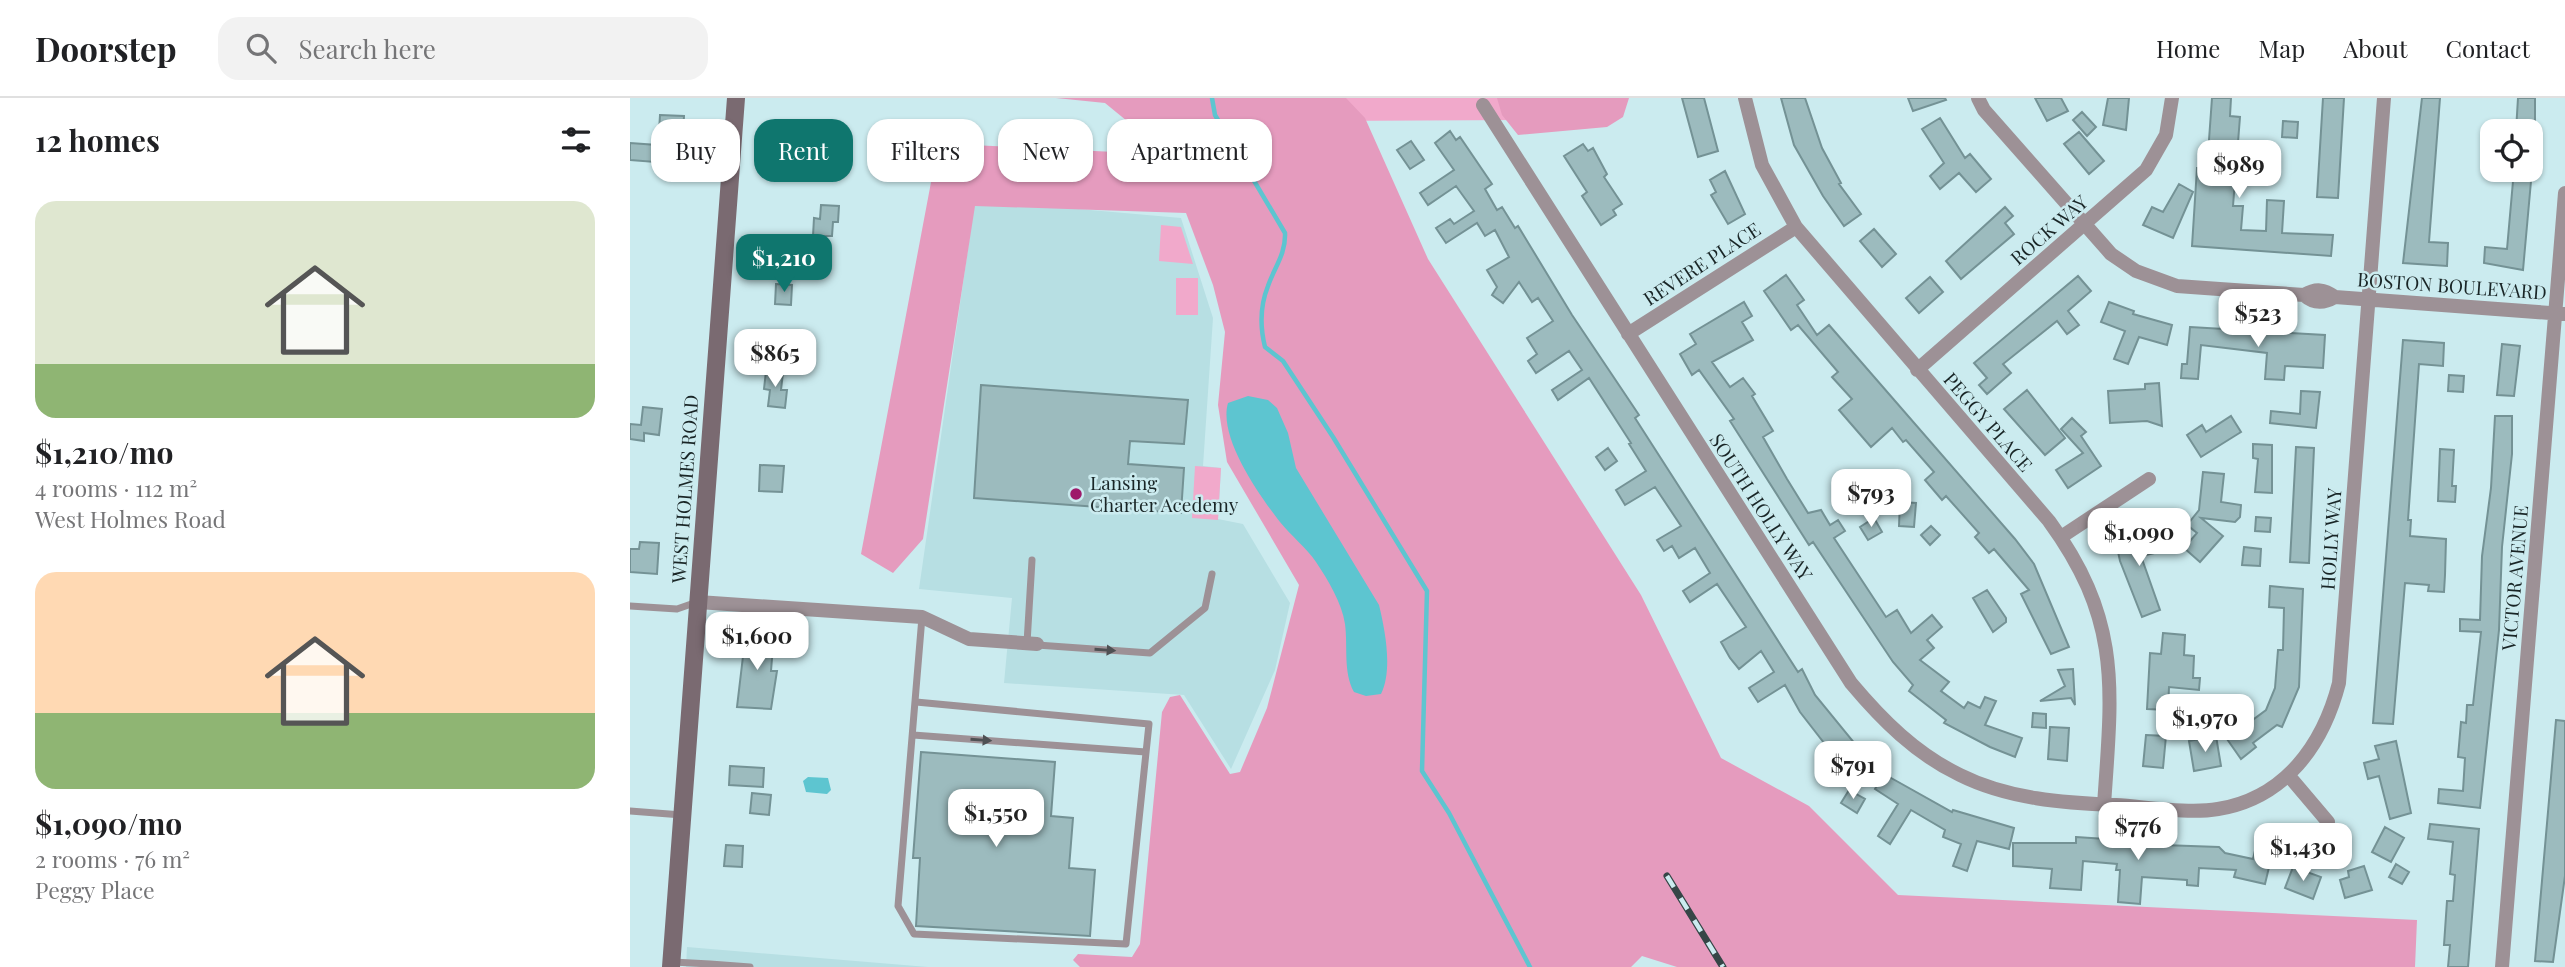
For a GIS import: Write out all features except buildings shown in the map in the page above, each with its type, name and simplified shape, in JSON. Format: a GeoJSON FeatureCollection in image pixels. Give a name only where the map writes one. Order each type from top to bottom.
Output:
{"type":"FeatureCollection","features":[{"type":"Feature","properties":{"kind":"street","name":"WEST HOLMES ROAD"},"geometry":{"type":"LineString","coordinates":[[671,964],[736,98]]}},
{"type":"Feature","properties":{"kind":"street","name":"PEGGY PLACE"},"geometry":{"type":"LineString","coordinates":[[1745,98],[1748,119],[1762,165],[1796,227],[2061,537],[2091,594],[2103,628],[2110,663],[2112,700],[2104,805]]}},
{"type":"Feature","properties":{"kind":"street","name":"BOSTON BOULEVARD"},"geometry":{"type":"LineString","coordinates":[[1978,98],[1984,110],[2111,254],[2156,280],[2201,288],[2304,295],[2313,290],[2326,291],[2335,297],[2560,313]]}},
{"type":"Feature","properties":{"kind":"street","name":"ROCK WAY"},"geometry":{"type":"LineString","coordinates":[[1917,370],[2146,170],[2166,135],[2172,98]]}},
{"type":"Feature","properties":{"kind":"street","name":"HOLLY WAY"},"geometry":{"type":"LineString","coordinates":[[2104,805],[2217,810],[2271,790],[2290,776],[2312,748],[2330,716],[2339,683],[2384,98]]}},
{"type":"Feature","properties":{"kind":"street","name":"SOUTH HOLLY WAY"},"geometry":{"type":"LineString","coordinates":[[1483,105],[1851,683],[1876,714],[1915,748],[1961,776],[2004,791],[2045,800],[2104,805]]}},
{"type":"Feature","properties":{"kind":"street","name":"VICTOR AVENUE"},"geometry":{"type":"LineString","coordinates":[[2502,967],[2560,313],[2565,193]]}},
{"type":"Feature","properties":{"kind":"street","name":"REVERE PLACE"},"geometry":{"type":"LineString","coordinates":[[1628,334],[1796,227]]}},
{"type":"Feature","properties":{"kind":"street"},"geometry":{"type":"LineString","coordinates":[[2061,537],[2149,479]]}},
{"type":"Feature","properties":{"kind":"street"},"geometry":{"type":"LineString","coordinates":[[698,602],[922,617],[969,639],[1032,644]]}},
{"type":"Feature","properties":{"kind":"street"},"geometry":{"type":"LineString","coordinates":[[2290,776],[2328,822]]}},
{"type":"Feature","properties":{"kind":"lane"},"geometry":{"type":"LineString","coordinates":[[1032,560],[1032,644],[1150,653],[1205,608],[1212,574]]}},
{"type":"Feature","properties":{"kind":"lane"},"geometry":{"type":"LineString","coordinates":[[630,606],[677,609],[698,602]]}},
{"type":"Feature","properties":{"kind":"lane"},"geometry":{"type":"LineString","coordinates":[[916,702],[1149,724],[1126,944],[914,934],[898,906],[922,617]]}},
{"type":"Feature","properties":{"kind":"lane"},"geometry":{"type":"LineString","coordinates":[[913,735],[1146,752]]}},
{"type":"Feature","properties":{"kind":"lane"},"geometry":{"type":"LineString","coordinates":[[630,811],[682,815]]}},
{"type":"Feature","properties":{"kind":"lane"},"geometry":{"type":"LineString","coordinates":[[671,964],[750,967]]}},
{"type":"Feature","properties":{"kind":"shaded area"},"geometry":{"type":"Polygon","coordinates":[[[1056,98],[1346,98],[1365,118],[1428,259],[1641,595],[1721,758],[1809,806],[1898,895],[2417,920],[2415,967],[1677,967],[1642,956],[1631,967],[1080,967],[1073,960],[1078,954],[1132,957],[1140,944],[1162,712],[1170,697],[1180,695],[1230,774],[1240,772],[1267,708],[1299,585],[1227,462],[1218,405],[1225,332],[1213,285],[1186,213],[975,206],[923,539],[893,573],[861,554],[931,182],[984,182],[984,146],[998,146],[998,182],[1093,182],[1093,151],[1107,152],[1107,182],[1272,182],[1272,119],[1125,119],[1105,103],[1056,98]]]}},
{"type":"Feature","properties":{"kind":"shaded area"},"geometry":{"type":"Polygon","coordinates":[[[1155,98],[1607,98],[1520,120],[1327,121],[1155,98]]]}},
{"type":"Feature","properties":{"kind":"shaded area"},"geometry":{"type":"Polygon","coordinates":[[[1497,98],[1629,98],[1623,117],[1607,127],[1518,135],[1502,115],[1497,98]]]}},
{"type":"Feature","properties":{"kind":"shaded area","name":"Lansing Charter Acedemy"},"geometry":{"type":"Polygon","coordinates":[[[975,200],[1181,218],[1213,318],[1203,466],[1221,468],[1218,519],[1243,524],[1290,603],[1275,670],[1231,769],[1184,695],[1004,683],[1012,598],[919,589],[975,200]]]}},
{"type":"Feature","properties":{"kind":"shaded area"},"geometry":{"type":"Polygon","coordinates":[[[1161,225],[1181,227],[1193,264],[1159,261],[1161,225]]]}},
{"type":"Feature","properties":{"kind":"shaded area"},"geometry":{"type":"Polygon","coordinates":[[[1176,278],[1198,278],[1198,315],[1176,315],[1176,278]]]}},
{"type":"Feature","properties":{"kind":"shaded area"},"geometry":{"type":"Polygon","coordinates":[[[1195,466],[1221,468],[1218,520],[1192,518],[1195,466]]]}},
{"type":"Feature","properties":{"kind":"shaded area"},"geometry":{"type":"Polygon","coordinates":[[[687,947],[928,967],[686,967],[687,947]]]}},
{"type":"Feature","properties":{"kind":"water"},"geometry":{"type":"Polygon","coordinates":[[[1248,396],[1268,400],[1277,408],[1288,433],[1296,468],[1379,605],[1387,662],[1381,694],[1366,696],[1354,692],[1347,668],[1345,624],[1334,592],[1312,557],[1284,527],[1242,465],[1229,432],[1228,403],[1248,396]]]}},
{"type":"Feature","properties":{"kind":"water"},"geometry":{"type":"Polygon","coordinates":[[[808,777],[828,778],[831,790],[827,794],[806,792],[803,781],[808,777]]]}},
{"type":"Feature","properties":{"kind":"waterway"},"geometry":{"type":"LineString","coordinates":[[1212,98],[1215,115],[1285,233],[1282,254],[1263,301],[1262,332],[1265,347],[1283,361],[1427,591],[1422,771],[1449,813],[1530,967]]}},
{"type":"Feature","properties":{"kind":"railway"},"geometry":{"type":"LineString","coordinates":[[1667,876],[1723,967]]}},
{"type":"Feature","properties":{"kind":"place","name":"Lansing Charter Acedemy"},"geometry":{"type":"Point","coordinates":[1076,494]}}]}
